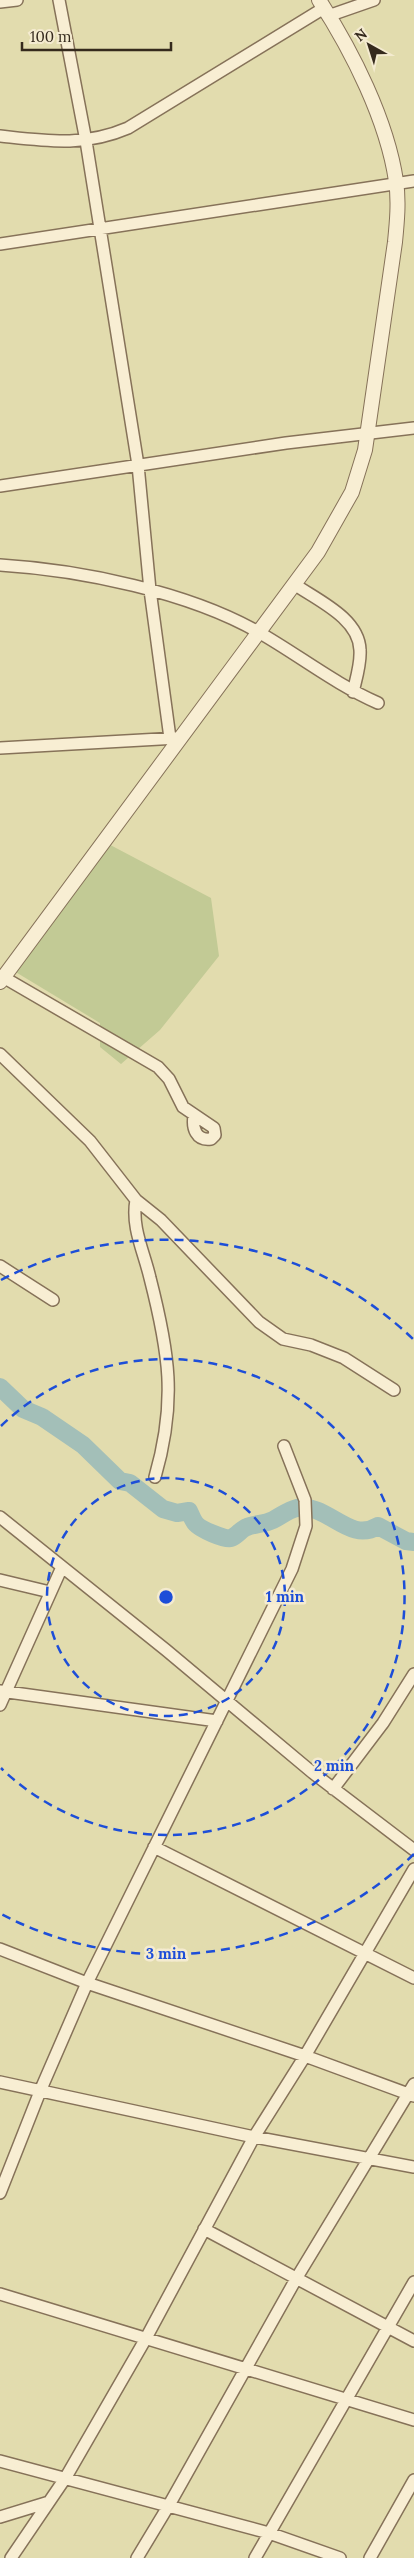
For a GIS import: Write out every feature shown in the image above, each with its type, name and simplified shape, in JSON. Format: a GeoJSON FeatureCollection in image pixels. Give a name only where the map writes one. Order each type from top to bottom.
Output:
{"type":"FeatureCollection","features":[{"type":"Feature","properties":{"kind":"street"},"geometry":{"type":"LineString","coordinates":[[0,2],[17,0]]}},
{"type":"Feature","properties":{"kind":"street"},"geometry":{"type":"LineString","coordinates":[[59,0],[86,141],[138,465],[150,590],[175,738]]}},
{"type":"Feature","properties":{"kind":"street"},"geometry":{"type":"LineString","coordinates":[[0,136],[73,143],[108,137],[128,128],[324,8],[374,0]]}},
{"type":"Feature","properties":{"kind":"street"},"geometry":{"type":"LineString","coordinates":[[194,1116],[182,1106],[170,1079],[158,1067],[2,979],[175,738],[259,632],[330,535],[352,492],[367,433],[398,218],[396,184],[385,133],[366,89],[324,8]]}},
{"type":"Feature","properties":{"kind":"street"},"geometry":{"type":"LineString","coordinates":[[0,244],[414,180]]}},
{"type":"Feature","properties":{"kind":"street"},"geometry":{"type":"LineString","coordinates":[[0,486],[138,465],[414,428]]}},
{"type":"Feature","properties":{"kind":"street"},"geometry":{"type":"LineString","coordinates":[[0,564],[43,568],[150,590],[205,608],[259,632],[353,692],[378,704]]}},
{"type":"Feature","properties":{"kind":"street"},"geometry":{"type":"LineString","coordinates":[[294,584],[333,611],[354,631],[360,652],[353,692]]}},
{"type":"Feature","properties":{"kind":"street"},"geometry":{"type":"LineString","coordinates":[[0,748],[175,738]]}},
{"type":"Feature","properties":{"kind":"street"},"geometry":{"type":"LineString","coordinates":[[0,1054],[80,1131],[136,1200],[161,1220],[249,1313],[283,1339],[311,1345],[344,1358],[394,1390]]}},
{"type":"Feature","properties":{"kind":"street"},"geometry":{"type":"LineString","coordinates":[[136,1200],[135,1224],[165,1337],[169,1376],[167,1427],[155,1476]]}},
{"type":"Feature","properties":{"kind":"street"},"geometry":{"type":"LineString","coordinates":[[0,1266],[53,1300]]}},
{"type":"Feature","properties":{"kind":"street"},"geometry":{"type":"LineString","coordinates":[[0,2193],[41,2089],[87,1983],[217,1722],[226,1700],[266,1626],[292,1569],[306,1526],[303,1492],[284,1446]]}},
{"type":"Feature","properties":{"kind":"street"},"geometry":{"type":"LineString","coordinates":[[0,1516],[334,1789],[414,1850]]}},
{"type":"Feature","properties":{"kind":"street"},"geometry":{"type":"LineString","coordinates":[[0,1705],[2,1692],[62,1567]]}},
{"type":"Feature","properties":{"kind":"street"},"geometry":{"type":"LineString","coordinates":[[0,1580],[50,1592]]}},
{"type":"Feature","properties":{"kind":"street"},"geometry":{"type":"LineString","coordinates":[[334,1789],[382,1723],[414,1674]]}},
{"type":"Feature","properties":{"kind":"street"},"geometry":{"type":"LineString","coordinates":[[2,1692],[217,1722]]}},
{"type":"Feature","properties":{"kind":"street"},"geometry":{"type":"LineString","coordinates":[[154,1847],[366,1952],[414,1978]]}},
{"type":"Feature","properties":{"kind":"street"},"geometry":{"type":"LineString","coordinates":[[10,2558],[66,2477],[145,2340],[254,2137],[305,2056],[414,1869]]}},
{"type":"Feature","properties":{"kind":"street"},"geometry":{"type":"LineString","coordinates":[[0,1949],[87,1983],[412,2091],[296,2279],[169,2505],[137,2558]]}},
{"type":"Feature","properties":{"kind":"street"},"geometry":{"type":"LineString","coordinates":[[0,2082],[41,2089],[254,2137],[414,2167]]}},
{"type":"Feature","properties":{"kind":"street"},"geometry":{"type":"LineString","coordinates":[[204,2230],[414,2341]]}},
{"type":"Feature","properties":{"kind":"street"},"geometry":{"type":"LineString","coordinates":[[255,2558],[390,2327],[414,2282]]}},
{"type":"Feature","properties":{"kind":"street"},"geometry":{"type":"LineString","coordinates":[[0,2294],[145,2340],[414,2420]]}},
{"type":"Feature","properties":{"kind":"street"},"geometry":{"type":"LineString","coordinates":[[0,2461],[66,2477],[269,2533],[340,2558]]}},
{"type":"Feature","properties":{"kind":"street"},"geometry":{"type":"LineString","coordinates":[[372,2558],[414,2480]]}},
{"type":"Feature","properties":{"kind":"street"},"geometry":{"type":"LineString","coordinates":[[0,2518],[49,2502]]}},
{"type":"Feature","properties":{"kind":"shaded area"},"geometry":{"type":"Polygon","coordinates":[[[0,0],[414,0],[414,2558],[0,2558],[0,0]]]}},
{"type":"Feature","properties":{"kind":"green space"},"geometry":{"type":"Polygon","coordinates":[[[97,838],[211,898],[219,956],[160,1030],[121,1064],[100,1047],[100,1023],[4,965],[97,838]]]}},
{"type":"Feature","properties":{"kind":"waterway"},"geometry":{"type":"LineString","coordinates":[[0,1387],[23,1409],[42,1417],[83,1445],[120,1481],[130,1483],[163,1509],[177,1513],[189,1511],[198,1526],[218,1536],[231,1538],[247,1527],[270,1521],[297,1508],[308,1508],[319,1511],[357,1530],[367,1530],[378,1526],[406,1541],[414,1542]]}}]}
